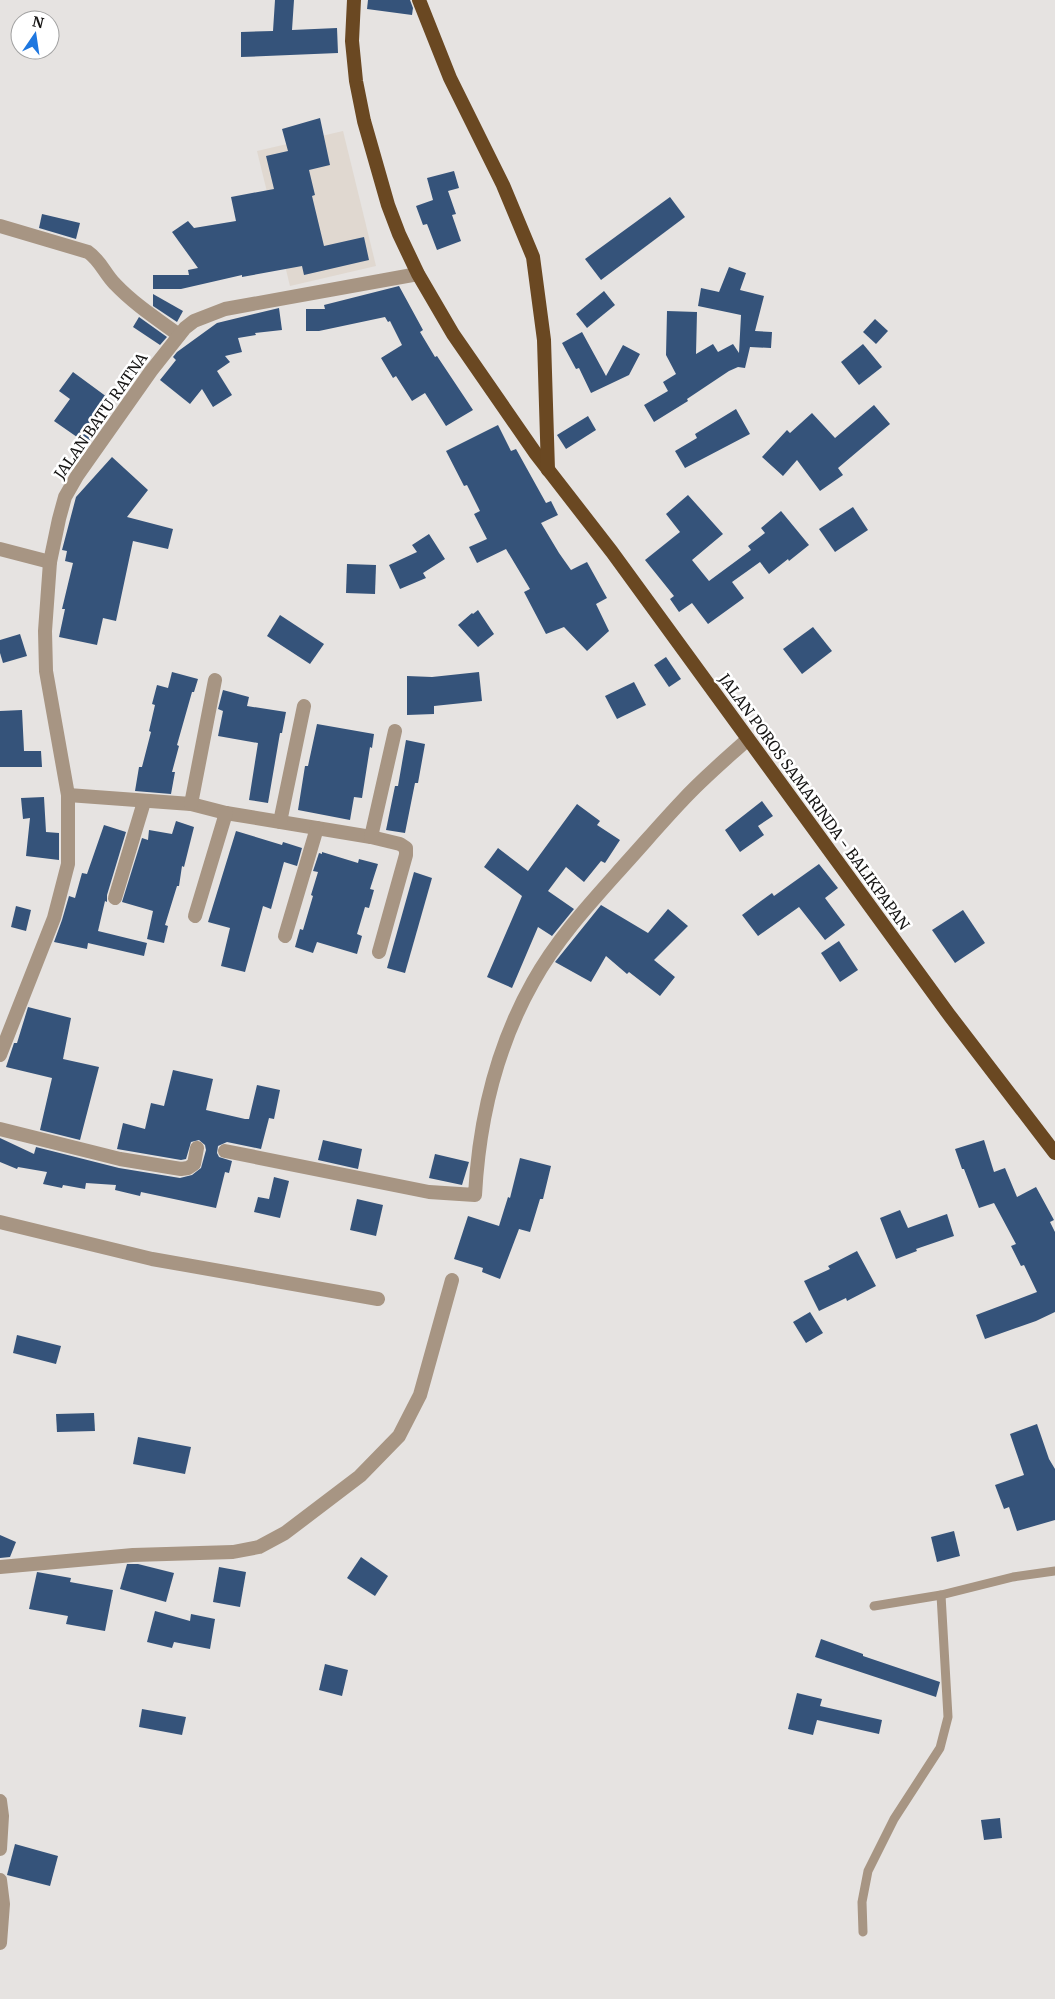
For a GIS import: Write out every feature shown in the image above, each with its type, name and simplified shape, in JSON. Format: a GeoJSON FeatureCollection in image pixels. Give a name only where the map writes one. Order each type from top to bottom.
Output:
{"type":"FeatureCollection","features":[{"type":"Feature","properties":{"kind":"highway","name":"JALAN POROS SAMARINDA - BALIKPAPAN"},"geometry":{"type":"LineString","coordinates":[[354,0],[352,41],[356,81],[364,122],[388,205],[418,274],[453,334],[548,470],[612,552],[950,1016],[1055,1153]]}},
{"type":"Feature","properties":{"kind":"highway"},"geometry":{"type":"LineString","coordinates":[[419,0],[450,78],[503,184],[533,257],[544,340],[548,470]]}},
{"type":"Feature","properties":{"kind":"street"},"geometry":{"type":"LineString","coordinates":[[0,226],[88,252],[95,256],[114,283],[135,303],[180,335]]}},
{"type":"Feature","properties":{"kind":"street","name":"JALAN BATU RATNA"},"geometry":{"type":"LineString","coordinates":[[0,1055],[54,918],[68,864],[68,794],[46,671],[45,631],[50,562],[59,519],[69,490],[123,412],[180,335],[194,321],[225,309],[418,274]]}},
{"type":"Feature","properties":{"kind":"street"},"geometry":{"type":"LineString","coordinates":[[0,549],[50,562]]}},
{"type":"Feature","properties":{"kind":"street"},"geometry":{"type":"LineString","coordinates":[[191,804],[215,680]]}},
{"type":"Feature","properties":{"kind":"street"},"geometry":{"type":"LineString","coordinates":[[280,822],[304,706]]}},
{"type":"Feature","properties":{"kind":"street"},"geometry":{"type":"LineString","coordinates":[[371,837],[395,731]]}},
{"type":"Feature","properties":{"kind":"street"},"geometry":{"type":"LineString","coordinates":[[225,1151],[429,1192],[475,1195],[477,1155],[486,1110],[506,1042],[534,981],[564,935],[588,905],[683,800],[748,739]]}},
{"type":"Feature","properties":{"kind":"street"},"geometry":{"type":"LineString","coordinates":[[68,794],[144,802],[191,804],[226,813],[371,837],[400,844],[406,848],[406,855],[379,952]]}},
{"type":"Feature","properties":{"kind":"street"},"geometry":{"type":"LineString","coordinates":[[115,898],[144,802]]}},
{"type":"Feature","properties":{"kind":"street"},"geometry":{"type":"LineString","coordinates":[[195,916],[226,813]]}},
{"type":"Feature","properties":{"kind":"street"},"geometry":{"type":"LineString","coordinates":[[285,936],[317,828]]}},
{"type":"Feature","properties":{"kind":"street"},"geometry":{"type":"LineString","coordinates":[[0,1130],[120,1159],[181,1169],[188,1168],[194,1164],[196,1148]]}},
{"type":"Feature","properties":{"kind":"street"},"geometry":{"type":"LineString","coordinates":[[0,1222],[152,1259],[378,1298]]}},
{"type":"Feature","properties":{"kind":"street"},"geometry":{"type":"LineString","coordinates":[[0,1567],[133,1555],[233,1552],[259,1547],[285,1533],[360,1476],[399,1436],[420,1395],[452,1280]]}},
{"type":"Feature","properties":{"kind":"street"},"geometry":{"type":"LineString","coordinates":[[0,1801],[2,1816],[0,1849]]}},
{"type":"Feature","properties":{"kind":"street"},"geometry":{"type":"LineString","coordinates":[[0,1880],[3,1904],[0,1943]]}},
{"type":"Feature","properties":{"kind":"lane"},"geometry":{"type":"LineString","coordinates":[[874,1606],[941,1595],[1013,1577],[1055,1570]]}},
{"type":"Feature","properties":{"kind":"lane"},"geometry":{"type":"LineString","coordinates":[[863,1932],[862,1902],[868,1870],[894,1819],[940,1748],[948,1717],[947,1668],[941,1595]]}},
{"type":"Feature","properties":{"kind":"shaded area"},"geometry":{"type":"Polygon","coordinates":[[[343,131],[376,266],[290,286],[257,151],[343,131]]]}},
{"type":"Feature","properties":{"kind":"building"},"geometry":{"type":"Polygon","coordinates":[[[275,0],[294,0],[292,30],[337,28],[338,53],[241,57],[241,32],[273,31],[275,0]]]}},
{"type":"Feature","properties":{"kind":"building"},"geometry":{"type":"Polygon","coordinates":[[[368,0],[410,0],[413,8],[412,15],[367,9],[368,0]]]}},
{"type":"Feature","properties":{"kind":"building"},"geometry":{"type":"Polygon","coordinates":[[[320,118],[330,165],[309,170],[315,195],[312,196],[324,246],[364,237],[369,260],[304,275],[302,266],[242,277],[242,275],[181,289],[153,289],[153,275],[189,275],[188,270],[198,268],[172,232],[188,221],[194,228],[236,221],[231,197],[274,189],[266,156],[288,151],[282,129],[320,118]]]}},
{"type":"Feature","properties":{"kind":"building"},"geometry":{"type":"Polygon","coordinates":[[[454,171],[459,188],[448,191],[456,214],[452,215],[461,241],[437,250],[427,224],[423,225],[416,206],[433,200],[427,178],[454,171]]]}},
{"type":"Feature","properties":{"kind":"building"},"geometry":{"type":"Polygon","coordinates":[[[670,197],[685,217],[601,280],[585,259],[670,197]]]}},
{"type":"Feature","properties":{"kind":"building"},"geometry":{"type":"Polygon","coordinates":[[[42,214],[80,223],[76,239],[39,228],[42,214]]]}},
{"type":"Feature","properties":{"kind":"building"},"geometry":{"type":"Polygon","coordinates":[[[729,267],[746,273],[740,290],[764,296],[755,331],[772,332],[771,348],[750,347],[745,368],[738,367],[729,371],[687,399],[688,401],[654,422],[644,405],[668,391],[663,382],[676,374],[666,355],[667,311],[697,312],[696,354],[713,344],[718,352],[733,344],[739,353],[741,315],[698,306],[701,288],[719,292],[729,267]]]}},
{"type":"Feature","properties":{"kind":"building"},"geometry":{"type":"Polygon","coordinates":[[[399,286],[423,330],[420,332],[435,357],[437,356],[473,410],[446,426],[425,393],[412,401],[396,376],[393,378],[381,358],[402,345],[390,321],[388,322],[385,317],[319,331],[306,331],[306,309],[325,309],[324,305],[399,286]]]}},
{"type":"Feature","properties":{"kind":"building"},"geometry":{"type":"Polygon","coordinates":[[[604,291],[615,305],[587,328],[576,314],[604,291]]]}},
{"type":"Feature","properties":{"kind":"building"},"geometry":{"type":"Polygon","coordinates":[[[153,294],[183,311],[177,322],[153,306],[153,294]]]}},
{"type":"Feature","properties":{"kind":"building"},"geometry":{"type":"Polygon","coordinates":[[[279,308],[282,330],[255,333],[256,335],[238,338],[242,352],[225,356],[230,362],[217,371],[232,395],[213,407],[202,389],[190,404],[160,380],[176,360],[173,357],[177,352],[217,323],[279,308]]]}},
{"type":"Feature","properties":{"kind":"building"},"geometry":{"type":"Polygon","coordinates":[[[139,317],[167,337],[160,345],[133,327],[139,317]]]}},
{"type":"Feature","properties":{"kind":"building"},"geometry":{"type":"Polygon","coordinates":[[[875,319],[888,331],[876,344],[863,332],[875,319]]]}},
{"type":"Feature","properties":{"kind":"building"},"geometry":{"type":"Polygon","coordinates":[[[582,332],[606,376],[623,345],[640,354],[629,375],[591,393],[579,368],[576,369],[562,343],[582,332]]]}},
{"type":"Feature","properties":{"kind":"building"},"geometry":{"type":"Polygon","coordinates":[[[863,344],[882,367],[859,385],[841,362],[863,344]]]}},
{"type":"Feature","properties":{"kind":"building"},"geometry":{"type":"Polygon","coordinates":[[[73,372],[107,397],[90,419],[99,426],[87,444],[54,421],[70,399],[59,391],[73,372]]]}},
{"type":"Feature","properties":{"kind":"building"},"geometry":{"type":"Polygon","coordinates":[[[874,405],[890,424],[838,468],[843,475],[820,491],[797,460],[783,476],[762,457],[787,430],[790,433],[812,413],[835,438],[874,405]]]}},
{"type":"Feature","properties":{"kind":"building"},"geometry":{"type":"Polygon","coordinates":[[[736,409],[750,434],[685,468],[675,451],[697,438],[695,434],[736,409]]]}},
{"type":"Feature","properties":{"kind":"building"},"geometry":{"type":"Polygon","coordinates":[[[588,416],[596,430],[566,449],[557,435],[588,416]]]}},
{"type":"Feature","properties":{"kind":"building"},"geometry":{"type":"Polygon","coordinates":[[[498,425],[511,451],[516,449],[546,503],[551,501],[558,515],[541,523],[559,553],[571,570],[587,562],[607,598],[596,604],[609,631],[587,651],[564,627],[546,634],[524,592],[530,589],[506,549],[477,563],[469,547],[487,539],[474,514],[480,511],[467,485],[464,486],[446,451],[498,425]]]}},
{"type":"Feature","properties":{"kind":"building"},"geometry":{"type":"Polygon","coordinates":[[[112,457],[148,490],[127,517],[173,529],[168,549],[133,541],[116,621],[103,618],[97,645],[59,637],[65,609],[62,609],[73,563],[65,561],[67,551],[62,550],[76,497],[112,457]]]}},
{"type":"Feature","properties":{"kind":"building"},"geometry":{"type":"Polygon","coordinates":[[[688,495],[723,534],[692,560],[709,581],[751,550],[748,546],[765,533],[761,528],[781,511],[809,545],[769,574],[760,562],[732,582],[744,598],[708,624],[692,603],[679,612],[670,599],[674,596],[645,560],[680,532],[666,514],[688,495]]]}},
{"type":"Feature","properties":{"kind":"building"},"geometry":{"type":"Polygon","coordinates":[[[853,507],[868,530],[835,552],[819,529],[853,507]]]}},
{"type":"Feature","properties":{"kind":"building"},"geometry":{"type":"Polygon","coordinates":[[[429,534],[445,559],[423,573],[426,578],[400,589],[389,565],[417,552],[412,545],[429,534]]]}},
{"type":"Feature","properties":{"kind":"building"},"geometry":{"type":"Polygon","coordinates":[[[347,564],[376,565],[375,594],[346,593],[347,564]]]}},
{"type":"Feature","properties":{"kind":"building"},"geometry":{"type":"Polygon","coordinates":[[[478,610],[494,634],[478,647],[458,625],[478,610]]]}},
{"type":"Feature","properties":{"kind":"building"},"geometry":{"type":"Polygon","coordinates":[[[280,615],[324,644],[310,664],[267,636],[280,615]]]}},
{"type":"Feature","properties":{"kind":"building"},"geometry":{"type":"Polygon","coordinates":[[[813,627],[832,651],[802,674],[783,649],[813,627]]]}},
{"type":"Feature","properties":{"kind":"building"},"geometry":{"type":"Polygon","coordinates":[[[20,634],[27,656],[3,663],[0,653],[0,640],[20,634]]]}},
{"type":"Feature","properties":{"kind":"building"},"geometry":{"type":"Polygon","coordinates":[[[666,657],[681,679],[669,687],[654,665],[666,657]]]}},
{"type":"Feature","properties":{"kind":"building"},"geometry":{"type":"Polygon","coordinates":[[[172,672],[198,679],[194,692],[192,692],[177,745],[179,746],[172,772],[175,772],[171,794],[135,791],[139,767],[142,767],[151,732],[149,731],[155,705],[152,704],[157,685],[168,688],[172,672]]]}},
{"type":"Feature","properties":{"kind":"building"},"geometry":{"type":"Polygon","coordinates":[[[479,672],[482,701],[434,706],[434,714],[407,715],[407,676],[432,677],[479,672]]]}},
{"type":"Feature","properties":{"kind":"building"},"geometry":{"type":"Polygon","coordinates":[[[634,682],[646,705],[617,719],[605,696],[634,682]]]}},
{"type":"Feature","properties":{"kind":"building"},"geometry":{"type":"Polygon","coordinates":[[[223,690],[249,697],[247,706],[286,712],[282,733],[280,733],[268,803],[249,800],[258,743],[218,736],[223,711],[218,709],[223,690]]]}},
{"type":"Feature","properties":{"kind":"building"},"geometry":{"type":"Polygon","coordinates":[[[22,710],[24,751],[41,751],[42,767],[0,767],[0,711],[22,710]]]}},
{"type":"Feature","properties":{"kind":"building"},"geometry":{"type":"Polygon","coordinates":[[[317,724],[374,734],[372,748],[370,747],[362,798],[354,797],[350,820],[298,810],[305,766],[308,766],[317,724]]]}},
{"type":"Feature","properties":{"kind":"building"},"geometry":{"type":"Polygon","coordinates":[[[406,740],[425,744],[418,783],[415,783],[405,833],[386,830],[395,786],[398,786],[406,740]]]}},
{"type":"Feature","properties":{"kind":"building"},"geometry":{"type":"Polygon","coordinates":[[[44,797],[46,832],[59,833],[59,860],[26,856],[30,818],[23,819],[21,798],[44,797]]]}},
{"type":"Feature","properties":{"kind":"building"},"geometry":{"type":"Polygon","coordinates":[[[762,801],[773,816],[758,826],[764,835],[740,852],[725,830],[762,801]]]}},
{"type":"Feature","properties":{"kind":"building"},"geometry":{"type":"Polygon","coordinates":[[[577,804],[600,821],[597,825],[620,840],[605,863],[601,861],[584,882],[566,867],[548,891],[574,909],[552,936],[538,927],[512,988],[487,977],[522,896],[484,867],[498,848],[528,871],[577,804]]]}},
{"type":"Feature","properties":{"kind":"building"},"geometry":{"type":"Polygon","coordinates":[[[176,821],[194,827],[184,867],[182,866],[179,886],[177,886],[165,925],[168,926],[164,943],[147,939],[153,911],[122,902],[142,838],[148,840],[149,830],[172,834],[176,821]]]}},
{"type":"Feature","properties":{"kind":"building"},"geometry":{"type":"Polygon","coordinates":[[[104,825],[126,832],[98,931],[147,943],[144,956],[88,943],[87,949],[54,942],[69,896],[75,898],[82,873],[87,874],[104,825]]]}},
{"type":"Feature","properties":{"kind":"building"},"geometry":{"type":"Polygon","coordinates":[[[236,831],[282,845],[283,842],[302,848],[297,866],[284,862],[271,909],[263,906],[245,972],[221,966],[230,928],[208,922],[236,831]]]}},
{"type":"Feature","properties":{"kind":"building"},"geometry":{"type":"Polygon","coordinates":[[[322,852],[358,863],[359,859],[378,864],[370,889],[374,890],[369,908],[365,907],[357,934],[362,936],[357,954],[317,942],[313,953],[295,947],[300,929],[303,930],[313,896],[311,895],[318,872],[313,871],[319,853],[322,854],[322,852]]]}},
{"type":"Feature","properties":{"kind":"building"},"geometry":{"type":"Polygon","coordinates":[[[819,864],[838,888],[825,898],[845,925],[825,940],[799,907],[758,936],[742,915],[772,893],[774,896],[819,864]]]}},
{"type":"Feature","properties":{"kind":"building"},"geometry":{"type":"Polygon","coordinates":[[[414,872],[432,878],[405,973],[387,968],[414,872]]]}},
{"type":"Feature","properties":{"kind":"building"},"geometry":{"type":"Polygon","coordinates":[[[601,905],[648,933],[668,909],[688,926],[654,960],[675,977],[660,996],[629,972],[627,974],[606,956],[591,982],[555,962],[601,905]]]}},
{"type":"Feature","properties":{"kind":"building"},"geometry":{"type":"Polygon","coordinates":[[[16,906],[31,910],[26,931],[11,927],[16,906]]]}},
{"type":"Feature","properties":{"kind":"building"},"geometry":{"type":"Polygon","coordinates":[[[963,910],[985,943],[955,963],[932,930],[963,910]]]}},
{"type":"Feature","properties":{"kind":"building"},"geometry":{"type":"Polygon","coordinates":[[[839,941],[858,970],[840,982],[821,953],[839,941]]]}},
{"type":"Feature","properties":{"kind":"building"},"geometry":{"type":"Polygon","coordinates":[[[28,1007],[71,1018],[63,1059],[99,1067],[80,1140],[40,1130],[52,1078],[6,1067],[14,1043],[17,1043],[28,1007]]]}},
{"type":"Feature","properties":{"kind":"building"},"geometry":{"type":"Polygon","coordinates":[[[173,1070],[213,1079],[206,1110],[245,1119],[249,1119],[257,1085],[280,1090],[274,1119],[269,1118],[261,1149],[227,1142],[218,1146],[217,1153],[219,1157],[232,1161],[229,1173],[225,1172],[216,1208],[141,1192],[140,1196],[115,1190],[116,1185],[86,1183],[85,1189],[63,1185],[62,1188],[43,1184],[47,1172],[18,1167],[17,1169],[0,1162],[0,1138],[34,1154],[36,1147],[119,1168],[180,1178],[192,1175],[201,1168],[206,1150],[205,1145],[199,1140],[191,1142],[186,1159],[181,1160],[117,1149],[123,1123],[145,1129],[151,1103],[164,1106],[173,1070]]]}},
{"type":"Feature","properties":{"kind":"building"},"geometry":{"type":"Polygon","coordinates":[[[323,1140],[362,1149],[358,1169],[318,1160],[323,1140]]]}},
{"type":"Feature","properties":{"kind":"building"},"geometry":{"type":"Polygon","coordinates":[[[984,1140],[994,1172],[1005,1168],[1017,1197],[1036,1187],[1054,1220],[1050,1222],[1055,1232],[1055,1312],[1036,1321],[985,1339],[976,1315],[1037,1292],[1024,1265],[1021,1266],[1011,1246],[1016,1244],[994,1203],[979,1208],[955,1149],[984,1140]]]}},
{"type":"Feature","properties":{"kind":"building"},"geometry":{"type":"Polygon","coordinates":[[[435,1154],[469,1162],[462,1185],[429,1178],[435,1154]]]}},
{"type":"Feature","properties":{"kind":"building"},"geometry":{"type":"Polygon","coordinates":[[[520,1158],[551,1166],[543,1199],[540,1199],[530,1232],[519,1229],[500,1279],[482,1272],[483,1268],[454,1259],[468,1216],[499,1226],[508,1197],[510,1198],[520,1158]]]}},
{"type":"Feature","properties":{"kind":"building"},"geometry":{"type":"Polygon","coordinates":[[[274,1177],[289,1181],[280,1218],[254,1212],[258,1197],[269,1199],[274,1177]]]}},
{"type":"Feature","properties":{"kind":"building"},"geometry":{"type":"Polygon","coordinates":[[[357,1199],[383,1205],[376,1236],[350,1230],[357,1199]]]}},
{"type":"Feature","properties":{"kind":"building"},"geometry":{"type":"Polygon","coordinates":[[[900,1210],[908,1228],[947,1214],[954,1236],[916,1249],[917,1251],[896,1259],[880,1218],[900,1210]]]}},
{"type":"Feature","properties":{"kind":"building"},"geometry":{"type":"Polygon","coordinates":[[[857,1251],[876,1286],[847,1301],[846,1298],[819,1311],[804,1281],[830,1269],[828,1266],[857,1251]]]}},
{"type":"Feature","properties":{"kind":"building"},"geometry":{"type":"Polygon","coordinates":[[[810,1312],[823,1333],[806,1343],[793,1322],[810,1312]]]}},
{"type":"Feature","properties":{"kind":"building"},"geometry":{"type":"Polygon","coordinates":[[[17,1335],[61,1346],[56,1364],[13,1353],[17,1335]]]}},
{"type":"Feature","properties":{"kind":"building"},"geometry":{"type":"Polygon","coordinates":[[[94,1413],[95,1431],[57,1432],[56,1414],[94,1413]]]}},
{"type":"Feature","properties":{"kind":"building"},"geometry":{"type":"Polygon","coordinates":[[[1037,1424],[1049,1459],[1055,1469],[1055,1520],[1017,1531],[1009,1507],[1004,1509],[995,1485],[1024,1475],[1010,1434],[1037,1424]]]}},
{"type":"Feature","properties":{"kind":"building"},"geometry":{"type":"Polygon","coordinates":[[[138,1437],[191,1447],[185,1474],[133,1464],[138,1437]]]}},
{"type":"Feature","properties":{"kind":"building"},"geometry":{"type":"Polygon","coordinates":[[[954,1531],[960,1556],[937,1562],[931,1537],[954,1531]]]}},
{"type":"Feature","properties":{"kind":"building"},"geometry":{"type":"Polygon","coordinates":[[[0,1535],[16,1542],[10,1557],[0,1558],[0,1535]]]}},
{"type":"Feature","properties":{"kind":"building"},"geometry":{"type":"Polygon","coordinates":[[[361,1557],[388,1576],[375,1596],[347,1578],[361,1557]]]}},
{"type":"Feature","properties":{"kind":"building"},"geometry":{"type":"Polygon","coordinates":[[[127,1564],[138,1564],[174,1573],[166,1602],[120,1589],[127,1564]]]}},
{"type":"Feature","properties":{"kind":"building"},"geometry":{"type":"Polygon","coordinates":[[[219,1567],[246,1572],[240,1607],[213,1602],[219,1567]]]}},
{"type":"Feature","properties":{"kind":"building"},"geometry":{"type":"Polygon","coordinates":[[[37,1572],[71,1578],[70,1582],[113,1590],[105,1631],[66,1624],[68,1616],[29,1609],[37,1572]]]}},
{"type":"Feature","properties":{"kind":"building"},"geometry":{"type":"Polygon","coordinates":[[[155,1611],[190,1621],[191,1614],[215,1619],[210,1649],[174,1642],[172,1648],[147,1642],[155,1611]]]}},
{"type":"Feature","properties":{"kind":"building"},"geometry":{"type":"Polygon","coordinates":[[[821,1639],[863,1654],[863,1656],[940,1682],[936,1697],[815,1657],[821,1639]]]}},
{"type":"Feature","properties":{"kind":"building"},"geometry":{"type":"Polygon","coordinates":[[[325,1664],[348,1670],[342,1696],[319,1690],[325,1664]]]}},
{"type":"Feature","properties":{"kind":"building"},"geometry":{"type":"Polygon","coordinates":[[[797,1693],[822,1699],[820,1706],[882,1720],[879,1734],[817,1720],[813,1735],[788,1729],[797,1693]]]}},
{"type":"Feature","properties":{"kind":"building"},"geometry":{"type":"Polygon","coordinates":[[[142,1709],[186,1717],[182,1735],[139,1727],[142,1709]]]}},
{"type":"Feature","properties":{"kind":"building"},"geometry":{"type":"Polygon","coordinates":[[[1000,1818],[1002,1838],[984,1840],[981,1820],[1000,1818]]]}},
{"type":"Feature","properties":{"kind":"building"},"geometry":{"type":"Polygon","coordinates":[[[15,1844],[58,1856],[50,1886],[7,1875],[15,1844]]]}}]}
